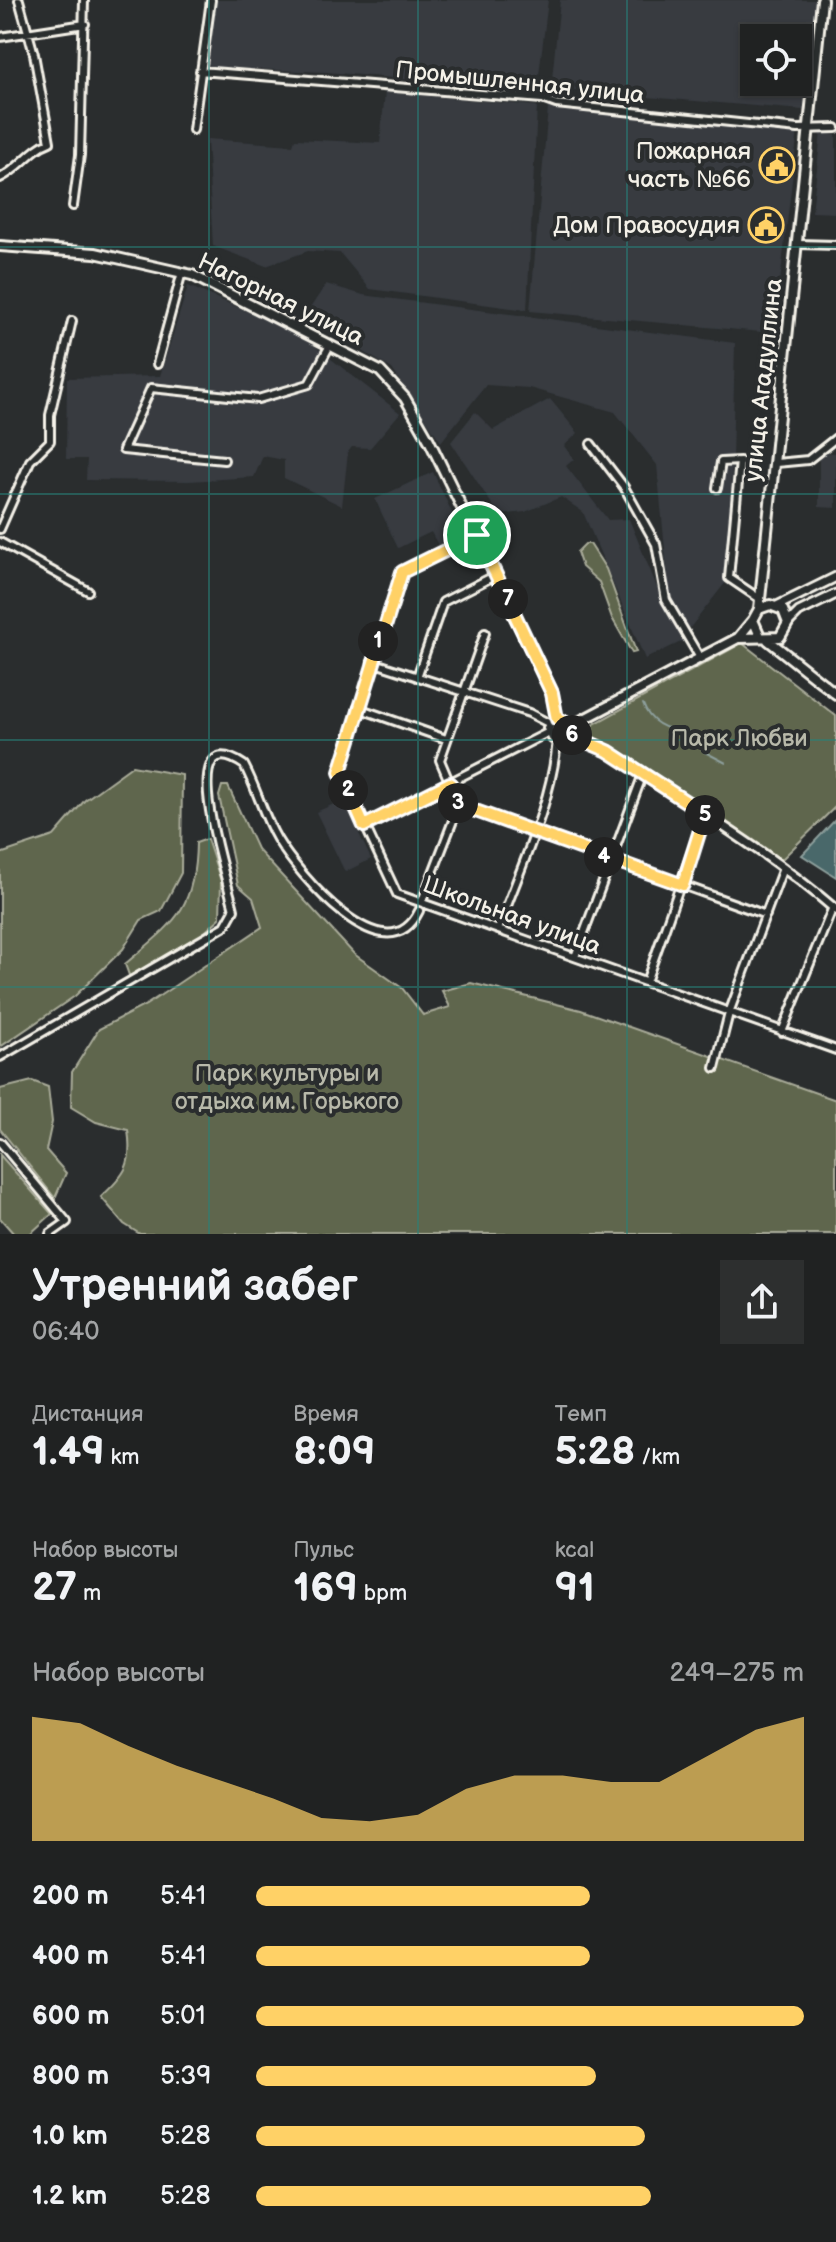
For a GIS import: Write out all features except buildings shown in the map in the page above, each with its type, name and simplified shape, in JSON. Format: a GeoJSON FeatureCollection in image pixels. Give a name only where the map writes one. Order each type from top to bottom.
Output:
{"type":"FeatureCollection","features":[{"type":"Feature","properties":{"kind":"main road","name":"улица Агадуллина"},"geometry":{"type":"LineString","coordinates":[[759,609],[822,0]]}},
{"type":"Feature","properties":{"kind":"main road","name":"Нагорная улица"},"geometry":{"type":"LineString","coordinates":[[0,246],[95,253],[182,272],[380,371],[395,385],[429,440],[477,535]]}},
{"type":"Feature","properties":{"kind":"main road"},"geometry":{"type":"LineString","coordinates":[[477,535],[552,693],[552,725],[557,740],[568,731],[738,638],[759,609],[774,605]]}},
{"type":"Feature","properties":{"kind":"main road"},"geometry":{"type":"LineString","coordinates":[[761,572],[774,605],[787,626],[788,657]]}},
{"type":"Feature","properties":{"kind":"main road"},"geometry":{"type":"LineString","coordinates":[[753,620],[764,638],[836,694]]}},
{"type":"Feature","properties":{"kind":"main road"},"geometry":{"type":"LineString","coordinates":[[738,638],[780,637],[787,626]]}},
{"type":"Feature","properties":{"kind":"main road"},"geometry":{"type":"LineString","coordinates":[[552,725],[568,731]]}},
{"type":"Feature","properties":{"kind":"street"},"geometry":{"type":"LineString","coordinates":[[0,178],[15,171],[40,146],[50,142],[19,0]]}},
{"type":"Feature","properties":{"kind":"street"},"geometry":{"type":"LineString","coordinates":[[73,206],[80,155],[84,0]]}},
{"type":"Feature","properties":{"kind":"street"},"geometry":{"type":"LineString","coordinates":[[193,130],[211,0]]}},
{"type":"Feature","properties":{"kind":"street"},"geometry":{"type":"LineString","coordinates":[[0,37],[85,24]]}},
{"type":"Feature","properties":{"kind":"street","name":"Промышленная улица"},"geometry":{"type":"LineString","coordinates":[[200,71],[542,99],[556,104],[798,129],[836,128]]}},
{"type":"Feature","properties":{"kind":"street"},"geometry":{"type":"LineString","coordinates":[[798,244],[836,245]]}},
{"type":"Feature","properties":{"kind":"street"},"geometry":{"type":"LineString","coordinates":[[157,364],[182,272]]}},
{"type":"Feature","properties":{"kind":"street"},"geometry":{"type":"LineString","coordinates":[[0,529],[30,461],[50,441],[50,415],[72,321]]}},
{"type":"Feature","properties":{"kind":"street"},"geometry":{"type":"LineString","coordinates":[[224,460],[123,450],[151,388],[258,399],[309,384],[330,345]]}},
{"type":"Feature","properties":{"kind":"street"},"geometry":{"type":"LineString","coordinates":[[776,463],[808,460],[836,438]]}},
{"type":"Feature","properties":{"kind":"street"},"geometry":{"type":"LineString","coordinates":[[591,444],[624,487],[656,544],[666,600],[700,658]]}},
{"type":"Feature","properties":{"kind":"street"},"geometry":{"type":"LineString","coordinates":[[717,488],[721,462],[740,461],[729,578],[760,599]]}},
{"type":"Feature","properties":{"kind":"street","name":"Школьная улица"},"geometry":{"type":"LineString","coordinates":[[477,535],[402,572],[340,772],[397,894],[836,1050]]}},
{"type":"Feature","properties":{"kind":"street"},"geometry":{"type":"LineString","coordinates":[[0,542],[88,591]]}},
{"type":"Feature","properties":{"kind":"street"},"geometry":{"type":"LineString","coordinates":[[417,677],[443,602],[496,575]]}},
{"type":"Feature","properties":{"kind":"street"},"geometry":{"type":"LineString","coordinates":[[774,605],[836,577]]}},
{"type":"Feature","properties":{"kind":"street"},"geometry":{"type":"LineString","coordinates":[[787,626],[799,612],[836,594]]}},
{"type":"Feature","properties":{"kind":"street"},"geometry":{"type":"LineString","coordinates":[[422,901],[459,805],[440,760],[485,633]]}},
{"type":"Feature","properties":{"kind":"street"},"geometry":{"type":"LineString","coordinates":[[372,662],[529,713],[552,725]]}},
{"type":"Feature","properties":{"kind":"street"},"geometry":{"type":"LineString","coordinates":[[358,708],[446,739]]}},
{"type":"Feature","properties":{"kind":"street"},"geometry":{"type":"LineString","coordinates":[[364,826],[450,783],[552,725]]}},
{"type":"Feature","properties":{"kind":"street"},"geometry":{"type":"LineString","coordinates":[[568,731],[608,751],[705,814],[783,868],[835,909],[782,1032]]}},
{"type":"Feature","properties":{"kind":"street"},"geometry":{"type":"LineString","coordinates":[[498,930],[533,832],[555,760],[557,740]]}},
{"type":"Feature","properties":{"kind":"street"},"geometry":{"type":"LineString","coordinates":[[0,1057],[225,926],[234,910],[213,833],[206,779],[211,764],[222,757],[233,758],[244,765],[279,843],[334,906],[375,932],[394,935],[412,926],[419,911]]}},
{"type":"Feature","properties":{"kind":"street"},"geometry":{"type":"LineString","coordinates":[[575,957],[643,774]]}},
{"type":"Feature","properties":{"kind":"street"},"geometry":{"type":"LineString","coordinates":[[459,805],[766,915]]}},
{"type":"Feature","properties":{"kind":"street"},"geometry":{"type":"LineString","coordinates":[[646,982],[683,885],[705,814]]}},
{"type":"Feature","properties":{"kind":"street"},"geometry":{"type":"LineString","coordinates":[[715,1068],[729,1013],[783,868]]}},
{"type":"Feature","properties":{"kind":"street"},"geometry":{"type":"LineString","coordinates":[[0,1142],[67,1222],[50,1234]]}},
{"type":"Feature","properties":{"kind":"shaded area"},"geometry":{"type":"Polygon","coordinates":[[[214,0],[548,0],[537,91],[327,72],[205,67],[214,0]]]}},
{"type":"Feature","properties":{"kind":"shaded area"},"geometry":{"type":"Polygon","coordinates":[[[560,0],[816,0],[812,34],[812,24],[740,24],[740,96],[805,96],[803,110],[551,89],[560,0]]]}},
{"type":"Feature","properties":{"kind":"shaded area"},"geometry":{"type":"Polygon","coordinates":[[[385,92],[537,106],[527,310],[370,289],[340,253],[308,251],[266,266],[213,246],[207,139],[293,145],[295,139],[380,143],[385,92]]]}},
{"type":"Feature","properties":{"kind":"shaded area"},"geometry":{"type":"Polygon","coordinates":[[[548,108],[798,130],[774,333],[530,311],[548,108]]]}},
{"type":"Feature","properties":{"kind":"shaded area"},"geometry":{"type":"Polygon","coordinates":[[[821,133],[836,135],[836,213],[812,212],[821,133]]]}},
{"type":"Feature","properties":{"kind":"shaded area"},"geometry":{"type":"Polygon","coordinates":[[[326,284],[363,295],[735,343],[729,578],[689,629],[670,602],[657,465],[615,412],[529,388],[486,385],[441,442],[392,369],[305,316],[326,284]]]}},
{"type":"Feature","properties":{"kind":"shaded area"},"geometry":{"type":"Polygon","coordinates":[[[188,286],[298,333],[400,413],[370,448],[352,447],[348,452],[342,506],[284,478],[284,460],[263,456],[254,477],[189,481],[86,480],[87,459],[66,459],[67,378],[160,376],[188,286]]]}},
{"type":"Feature","properties":{"kind":"shaded area"},"geometry":{"type":"Polygon","coordinates":[[[550,399],[578,433],[564,446],[574,459],[566,466],[608,520],[629,519],[669,616],[685,640],[645,659],[583,512],[561,497],[525,512],[499,515],[451,442],[475,412],[493,430],[550,399]]]}},
{"type":"Feature","properties":{"kind":"shaded area"},"geometry":{"type":"Polygon","coordinates":[[[819,452],[836,453],[836,508],[819,507],[819,452]]]}},
{"type":"Feature","properties":{"kind":"shaded area"},"geometry":{"type":"Polygon","coordinates":[[[433,472],[462,534],[438,545],[431,532],[398,548],[375,499],[433,472]]]}},
{"type":"Feature","properties":{"kind":"shaded area"},"geometry":{"type":"Polygon","coordinates":[[[343,800],[371,859],[345,872],[316,812],[343,800]]]}},
{"type":"Feature","properties":{"kind":"green space"},"geometry":{"type":"Polygon","coordinates":[[[585,544],[590,544],[606,569],[636,652],[632,653],[612,618],[599,582],[582,567],[577,552],[585,544]]]}},
{"type":"Feature","properties":{"kind":"green space","name":"Парк Любви"},"geometry":{"type":"Polygon","coordinates":[[[742,643],[836,716],[836,806],[781,860],[583,730],[742,643]]]}},
{"type":"Feature","properties":{"kind":"green space"},"geometry":{"type":"Polygon","coordinates":[[[132,766],[182,775],[181,873],[161,911],[141,920],[123,949],[75,996],[0,1047],[0,854],[54,836],[85,800],[132,766]]]}},
{"type":"Feature","properties":{"kind":"green space","name":"Парк культуры и отдыха им. Горького"},"geometry":{"type":"Polygon","coordinates":[[[222,786],[228,786],[257,849],[354,954],[402,988],[423,1015],[450,1007],[442,991],[471,983],[581,1010],[836,1100],[836,1234],[140,1234],[124,1224],[101,1197],[126,1168],[128,1130],[96,1122],[71,1107],[72,1072],[99,1029],[146,1005],[262,927],[253,898],[238,885],[219,796],[222,786]]]}},
{"type":"Feature","properties":{"kind":"green space"},"geometry":{"type":"Polygon","coordinates":[[[207,839],[221,881],[220,918],[196,940],[130,978],[125,964],[168,926],[186,901],[195,866],[196,843],[207,839]]]}},
{"type":"Feature","properties":{"kind":"green space"},"geometry":{"type":"Polygon","coordinates":[[[32,1081],[48,1087],[52,1122],[46,1150],[66,1173],[55,1198],[0,1129],[0,1089],[32,1081]]]}},
{"type":"Feature","properties":{"kind":"green space"},"geometry":{"type":"Polygon","coordinates":[[[0,1155],[52,1214],[30,1234],[14,1234],[0,1218],[0,1155]]]}},
{"type":"Feature","properties":{"kind":"water"},"geometry":{"type":"Polygon","coordinates":[[[836,819],[836,877],[802,855],[836,819]]]}},
{"type":"Feature","properties":{"kind":"waterway"},"geometry":{"type":"LineString","coordinates":[[643,704],[655,721],[674,730],[689,732],[703,751],[726,763]]}},
{"type":"Feature","properties":{"kind":"place","name":"Пожарная часть №66"},"geometry":{"type":"Point","coordinates":[777,165]}},
{"type":"Feature","properties":{"kind":"place","name":"Дом Правосудия"},"geometry":{"type":"Point","coordinates":[766,225]}},
{"type":"Feature","properties":{"kind":"route"},"geometry":{"type":"LineString","coordinates":[[477,535],[552,693],[557,719],[566,722],[569,727],[568,734],[608,751],[705,814],[683,885],[459,805],[450,783],[364,826],[340,772],[388,609],[402,572],[477,535]]}}]}
